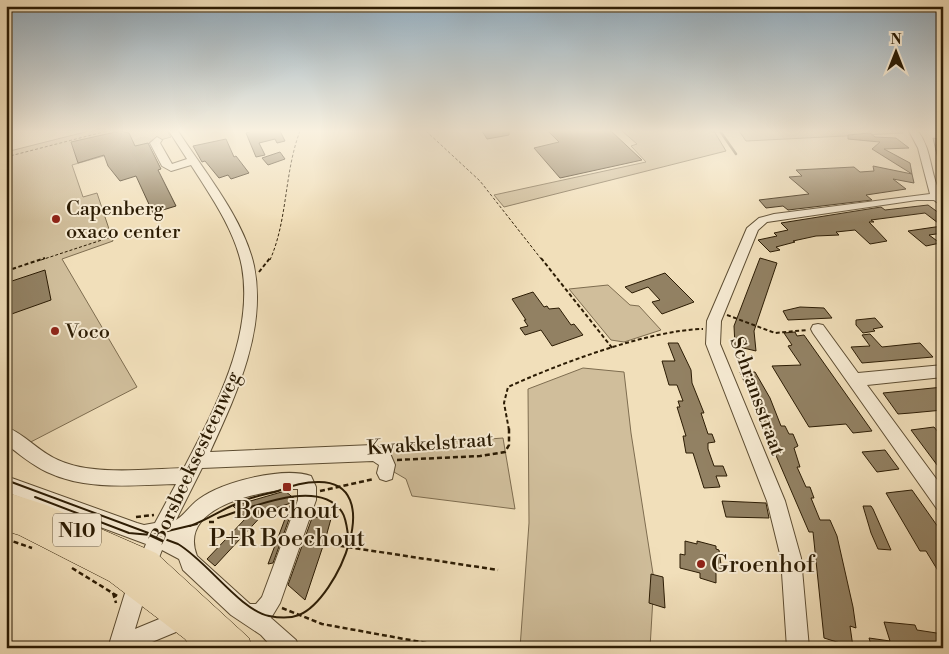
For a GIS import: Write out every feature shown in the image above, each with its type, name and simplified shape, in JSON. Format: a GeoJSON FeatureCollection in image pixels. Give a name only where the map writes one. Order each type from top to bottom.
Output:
{"type":"FeatureCollection","features":[{"type":"Feature","properties":{"kind":"main road","name":"N10"},"geometry":{"type":"LineString","coordinates":[[6,503],[46,517],[147,562],[240,648]]}},
{"type":"Feature","properties":{"kind":"main road","name":"N10"},"geometry":{"type":"LineString","coordinates":[[6,519],[118,572],[135,595],[181,620],[194,630],[210,648]]}},
{"type":"Feature","properties":{"kind":"street"},"geometry":{"type":"LineString","coordinates":[[165,162],[171,168],[190,162]]}},
{"type":"Feature","properties":{"kind":"street","name":"Borsbeeksesteenweg"},"geometry":{"type":"LineString","coordinates":[[119,648],[155,534],[196,460],[236,371],[250,306],[250,277],[239,237],[192,162]]}},
{"type":"Feature","properties":{"kind":"street"},"geometry":{"type":"LineString","coordinates":[[924,162],[930,188],[939,201]]}},
{"type":"Feature","properties":{"kind":"street","name":"Schransstraat"},"geometry":{"type":"LineString","coordinates":[[798,648],[791,558],[776,501],[713,344],[713,332],[718,311],[754,228],[763,220],[907,199],[939,201]]}},
{"type":"Feature","properties":{"kind":"street"},"geometry":{"type":"LineString","coordinates":[[818,329],[943,503]]}},
{"type":"Feature","properties":{"kind":"street"},"geometry":{"type":"LineString","coordinates":[[854,380],[943,371]]}},
{"type":"Feature","properties":{"kind":"street"},"geometry":{"type":"LineString","coordinates":[[6,434],[54,467],[68,472],[103,477],[188,476]]}},
{"type":"Feature","properties":{"kind":"street"},"geometry":{"type":"LineString","coordinates":[[196,460],[373,453],[383,456],[382,471]]}},
{"type":"Feature","properties":{"kind":"street"},"geometry":{"type":"LineString","coordinates":[[155,534],[182,527],[201,508],[217,498],[287,480],[305,482],[307,494],[273,599],[283,642]]}},
{"type":"Feature","properties":{"kind":"street"},"geometry":{"type":"LineString","coordinates":[[6,484],[123,527],[155,534],[184,552],[190,563],[246,614]]}},
{"type":"Feature","properties":{"kind":"street"},"geometry":{"type":"LineString","coordinates":[[184,552],[185,539],[191,520]]}},
{"type":"Feature","properties":{"kind":"street"},"geometry":{"type":"LineString","coordinates":[[128,648],[145,634],[181,620]]}},
{"type":"Feature","properties":{"kind":"lane"},"geometry":{"type":"LineString","coordinates":[[246,614],[256,615],[264,611],[273,599]]}},
{"type":"Feature","properties":{"kind":"lane"},"geometry":{"type":"LineString","coordinates":[[246,614],[283,642]]}},
{"type":"Feature","properties":{"kind":"path"},"geometry":{"type":"LineString","coordinates":[[250,277],[266,267],[275,247],[284,204],[290,162]]}},
{"type":"Feature","properties":{"kind":"path"},"geometry":{"type":"LineString","coordinates":[[460,162],[480,181],[613,349]]}},
{"type":"Feature","properties":{"kind":"path"},"geometry":{"type":"LineString","coordinates":[[6,272],[114,236]]}},
{"type":"Feature","properties":{"kind":"path"},"geometry":{"type":"LineString","coordinates":[[718,311],[775,333],[818,329]]}},
{"type":"Feature","properties":{"kind":"path","name":"Kwakkelstraat"},"geometry":{"type":"LineString","coordinates":[[382,471],[505,452],[510,439],[503,396],[508,387],[613,349],[695,327],[713,332]]}},
{"type":"Feature","properties":{"kind":"path"},"geometry":{"type":"LineString","coordinates":[[307,494],[382,471]]}},
{"type":"Feature","properties":{"kind":"path"},"geometry":{"type":"LineString","coordinates":[[6,538],[33,548]]}},
{"type":"Feature","properties":{"kind":"path"},"geometry":{"type":"LineString","coordinates":[[293,539],[498,570]]}},
{"type":"Feature","properties":{"kind":"path"},"geometry":{"type":"LineString","coordinates":[[66,565],[135,595]]}},
{"type":"Feature","properties":{"kind":"path"},"geometry":{"type":"LineString","coordinates":[[273,599],[322,624],[454,648]]}},
{"type":"Feature","properties":{"kind":"path"},"geometry":{"type":"LineString","coordinates":[[324,643],[328,648]]}},
{"type":"Feature","properties":{"kind":"shaded area","name":"Voco"},"geometry":{"type":"Polygon","coordinates":[[[6,162],[84,162],[72,165],[83,197],[97,193],[113,241],[62,259],[137,387],[23,446],[14,440],[6,448],[6,162]]]}},
{"type":"Feature","properties":{"kind":"shaded area"},"geometry":{"type":"Polygon","coordinates":[[[646,162],[684,162],[504,207],[494,195],[646,162]]]}},
{"type":"Feature","properties":{"kind":"shaded area"},"geometry":{"type":"Polygon","coordinates":[[[608,285],[630,305],[639,306],[661,330],[624,342],[611,340],[569,289],[608,285]]]}},
{"type":"Feature","properties":{"kind":"shaded area"},"geometry":{"type":"Polygon","coordinates":[[[583,368],[624,372],[631,433],[654,580],[650,648],[520,648],[529,523],[528,389],[583,368]]]}},
{"type":"Feature","properties":{"kind":"shaded area"},"geometry":{"type":"Polygon","coordinates":[[[503,438],[515,509],[412,496],[406,479],[394,472],[390,458],[379,447],[503,438]]]}},
{"type":"Feature","properties":{"kind":"building"},"geometry":{"type":"Polygon","coordinates":[[[106,162],[157,162],[161,169],[158,170],[176,206],[153,213],[136,176],[120,181],[106,162]]]}},
{"type":"Feature","properties":{"kind":"building"},"geometry":{"type":"Polygon","coordinates":[[[205,162],[240,162],[249,173],[231,179],[228,175],[219,178],[205,162]]]}},
{"type":"Feature","properties":{"kind":"building"},"geometry":{"type":"Polygon","coordinates":[[[265,162],[278,162],[268,165],[265,162]]]}},
{"type":"Feature","properties":{"kind":"building"},"geometry":{"type":"Polygon","coordinates":[[[546,162],[635,162],[560,178],[546,162]]]}},
{"type":"Feature","properties":{"kind":"building"},"geometry":{"type":"Polygon","coordinates":[[[892,162],[910,163],[912,174],[892,162]]]}},
{"type":"Feature","properties":{"kind":"building"},"geometry":{"type":"Polygon","coordinates":[[[939,162],[943,162],[943,167],[940,167],[939,162]]]}},
{"type":"Feature","properties":{"kind":"building"},"geometry":{"type":"Polygon","coordinates":[[[873,166],[912,174],[914,183],[893,179],[906,189],[866,195],[872,200],[788,210],[783,206],[766,208],[759,200],[809,194],[789,177],[802,176],[796,170],[854,167],[860,172],[874,171],[873,166]]]}},
{"type":"Feature","properties":{"kind":"building"},"geometry":{"type":"Polygon","coordinates":[[[928,205],[943,216],[943,233],[929,235],[940,243],[926,246],[908,231],[942,226],[925,213],[871,220],[874,222],[869,222],[887,241],[870,244],[855,230],[836,232],[839,235],[816,236],[793,241],[795,242],[776,247],[780,250],[770,252],[758,240],[777,236],[774,233],[788,230],[781,223],[881,207],[885,210],[928,205]]]}},
{"type":"Feature","properties":{"kind":"building"},"geometry":{"type":"Polygon","coordinates":[[[760,258],[777,263],[754,331],[756,351],[735,346],[734,326],[760,258]]]}},
{"type":"Feature","properties":{"kind":"building"},"geometry":{"type":"Polygon","coordinates":[[[45,270],[51,300],[6,316],[6,283],[45,270]]]}},
{"type":"Feature","properties":{"kind":"building"},"geometry":{"type":"Polygon","coordinates":[[[665,273],[694,302],[662,314],[652,302],[660,300],[648,287],[632,293],[625,287],[665,273]]]}},
{"type":"Feature","properties":{"kind":"building"},"geometry":{"type":"Polygon","coordinates":[[[533,292],[544,307],[547,306],[549,309],[559,308],[571,325],[574,324],[583,335],[552,346],[541,330],[525,335],[520,328],[528,326],[524,320],[526,320],[512,299],[533,292]]]}},
{"type":"Feature","properties":{"kind":"building"},"geometry":{"type":"Polygon","coordinates":[[[800,307],[824,308],[832,318],[788,320],[783,311],[800,307]]]}},
{"type":"Feature","properties":{"kind":"building"},"geometry":{"type":"Polygon","coordinates":[[[875,318],[883,327],[873,329],[875,331],[863,333],[856,325],[856,320],[875,318]]]}},
{"type":"Feature","properties":{"kind":"building"},"geometry":{"type":"Polygon","coordinates":[[[795,332],[797,336],[804,335],[872,431],[853,433],[846,424],[809,427],[772,366],[801,365],[788,346],[792,345],[784,333],[795,332]]]}},
{"type":"Feature","properties":{"kind":"building"},"geometry":{"type":"Polygon","coordinates":[[[870,334],[882,347],[920,343],[933,357],[862,363],[851,347],[870,346],[862,335],[870,334]]]}},
{"type":"Feature","properties":{"kind":"building"},"geometry":{"type":"Polygon","coordinates":[[[668,343],[678,343],[691,370],[692,383],[704,413],[701,413],[708,434],[712,434],[715,442],[708,443],[708,449],[714,466],[723,466],[727,476],[716,476],[720,487],[704,488],[693,453],[686,453],[683,436],[686,436],[677,407],[680,407],[678,401],[683,401],[677,385],[669,385],[662,361],[675,361],[668,343]]]}},
{"type":"Feature","properties":{"kind":"building"},"geometry":{"type":"Polygon","coordinates":[[[740,372],[755,372],[770,398],[781,426],[785,426],[789,434],[793,434],[798,446],[794,448],[800,467],[797,467],[806,487],[810,487],[814,498],[811,498],[820,520],[830,520],[837,536],[853,607],[856,628],[850,626],[853,647],[824,638],[813,532],[809,532],[740,372]]]}},
{"type":"Feature","properties":{"kind":"building"},"geometry":{"type":"Polygon","coordinates":[[[943,387],[943,410],[898,414],[883,393],[943,387]]]}},
{"type":"Feature","properties":{"kind":"building"},"geometry":{"type":"Polygon","coordinates":[[[934,427],[943,438],[943,473],[911,430],[934,427]]]}},
{"type":"Feature","properties":{"kind":"building"},"geometry":{"type":"Polygon","coordinates":[[[885,450],[899,469],[877,472],[862,452],[885,450]]]}},
{"type":"Feature","properties":{"kind":"building"},"geometry":{"type":"Polygon","coordinates":[[[912,490],[943,534],[943,579],[926,551],[920,551],[886,493],[912,490]]]}},
{"type":"Feature","properties":{"kind":"building"},"geometry":{"type":"Polygon","coordinates":[[[285,491],[296,500],[273,563],[268,564],[291,503],[266,511],[215,566],[207,559],[246,518],[233,506],[285,491]]]}},
{"type":"Feature","properties":{"kind":"building"},"geometry":{"type":"Polygon","coordinates":[[[722,501],[766,503],[769,518],[726,517],[722,501]]]}},
{"type":"Feature","properties":{"kind":"building"},"geometry":{"type":"Polygon","coordinates":[[[863,506],[871,506],[873,509],[891,550],[878,549],[863,506]]]}},
{"type":"Feature","properties":{"kind":"building"},"geometry":{"type":"Polygon","coordinates":[[[332,515],[305,600],[288,585],[312,518],[332,515]]]}},
{"type":"Feature","properties":{"kind":"building","name":"Groenhof"},"geometry":{"type":"Polygon","coordinates":[[[685,541],[697,544],[697,541],[716,546],[716,549],[719,550],[722,572],[716,571],[716,583],[700,578],[700,573],[680,568],[680,554],[685,555],[685,541]]]}},
{"type":"Feature","properties":{"kind":"building"},"geometry":{"type":"Polygon","coordinates":[[[651,574],[663,577],[665,608],[649,603],[651,574]]]}},
{"type":"Feature","properties":{"kind":"building"},"geometry":{"type":"Polygon","coordinates":[[[884,622],[915,625],[917,630],[943,634],[943,648],[872,648],[869,638],[890,641],[884,622]]]}},
{"type":"Feature","properties":{"kind":"tram line"},"geometry":{"type":"LineString","coordinates":[[6,480],[153,535]]}},
{"type":"Feature","properties":{"kind":"tram line"},"geometry":{"type":"LineString","coordinates":[[153,535],[178,544],[189,552],[235,595],[258,612],[269,616],[288,618],[299,615],[314,605],[328,587],[341,566],[349,542],[353,519],[350,500],[339,487],[313,482],[287,487],[247,499],[192,525]]}},
{"type":"Feature","properties":{"kind":"tram line"},"geometry":{"type":"LineString","coordinates":[[35,497],[129,533],[153,535]]}},
{"type":"Feature","properties":{"kind":"tram line"},"geometry":{"type":"LineString","coordinates":[[218,518],[283,498],[317,497],[331,502],[342,512],[348,535]]}},
{"type":"Feature","properties":{"kind":"tram line"},"geometry":{"type":"LineString","coordinates":[[192,525],[197,524]]}},
{"type":"Feature","properties":{"kind":"tram line"},"geometry":{"type":"LineString","coordinates":[[153,535],[192,525]]}},
{"type":"Feature","properties":{"kind":"place","name":"Capenberg oxaco center"},"geometry":{"type":"Point","coordinates":[56,219]}},
{"type":"Feature","properties":{"kind":"place","name":"Voco"},"geometry":{"type":"Point","coordinates":[55,331]}},
{"type":"Feature","properties":{"kind":"place","name":"Boechout P+R Boechout"},"geometry":{"type":"Point","coordinates":[287,487]}},
{"type":"Feature","properties":{"kind":"place","name":"Groenhof"},"geometry":{"type":"Point","coordinates":[701,564]}}]}
